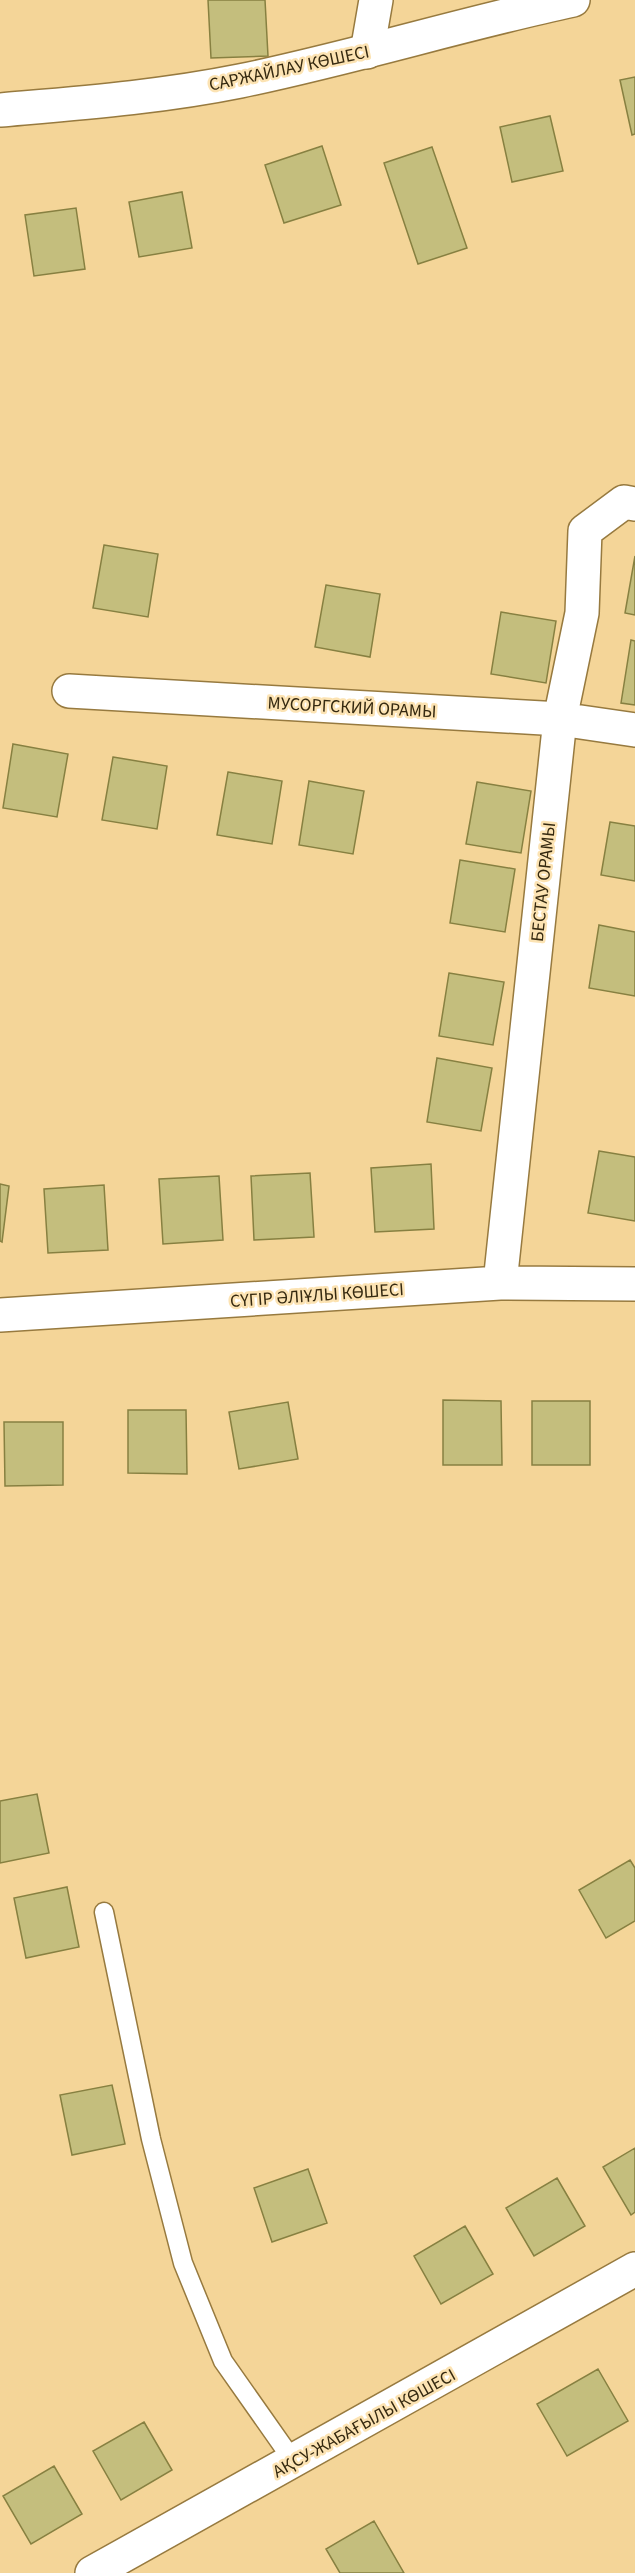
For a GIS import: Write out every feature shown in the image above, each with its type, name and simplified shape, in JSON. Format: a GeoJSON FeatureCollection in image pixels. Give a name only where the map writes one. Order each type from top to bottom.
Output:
{"type":"FeatureCollection","features":[{"type":"Feature","properties":{"kind":"street"},"geometry":{"type":"LineString","coordinates":[[367,52],[376,0]]}},
{"type":"Feature","properties":{"kind":"street","name":"САРЖАЙЛАУ КӨШЕСІ"},"geometry":{"type":"LineString","coordinates":[[0,110],[119,100],[217,84],[367,52],[487,19],[573,0]]}},
{"type":"Feature","properties":{"kind":"street","name":"БЕСТАУ ОРАМЫ"},"geometry":{"type":"LineString","coordinates":[[500,1283],[560,719],[582,613],[585,531],[630,503]]}},
{"type":"Feature","properties":{"kind":"street","name":"МУСОРГСКИЙ ОРАМЫ"},"geometry":{"type":"LineString","coordinates":[[69,691],[560,719],[635,730]]}},
{"type":"Feature","properties":{"kind":"street","name":"СҮГІР ӘЛІҰЛЫ КӨШЕСІ"},"geometry":{"type":"LineString","coordinates":[[0,1315],[500,1283],[635,1284]]}},
{"type":"Feature","properties":{"kind":"street","name":"АҚСУ-ЖАБАҒЫЛЫ КӨШЕСІ"},"geometry":{"type":"LineString","coordinates":[[92,2573],[294,2462],[635,2269]]}},
{"type":"Feature","properties":{"kind":"lane"},"geometry":{"type":"LineString","coordinates":[[104,1912],[151,2139],[183,2263],[223,2361],[294,2462]]}},
{"type":"Feature","properties":{"kind":"building"},"geometry":{"type":"Polygon","coordinates":[[[208,0],[265,0],[268,56],[211,58],[208,0]]]}},
{"type":"Feature","properties":{"kind":"building"},"geometry":{"type":"Polygon","coordinates":[[[635,77],[635,134],[632,135],[620,80],[635,77]]]}},
{"type":"Feature","properties":{"kind":"building"},"geometry":{"type":"Polygon","coordinates":[[[550,116],[563,171],[512,182],[500,127],[550,116]]]}},
{"type":"Feature","properties":{"kind":"building"},"geometry":{"type":"Polygon","coordinates":[[[322,146],[341,205],[284,223],[265,165],[322,146]]]}},
{"type":"Feature","properties":{"kind":"building"},"geometry":{"type":"Polygon","coordinates":[[[432,147],[467,248],[418,264],[384,163],[432,147]]]}},
{"type":"Feature","properties":{"kind":"building"},"geometry":{"type":"Polygon","coordinates":[[[182,192],[192,248],[139,257],[129,202],[182,192]]]}},
{"type":"Feature","properties":{"kind":"building"},"geometry":{"type":"Polygon","coordinates":[[[76,208],[85,269],[34,276],[25,215],[76,208]]]}},
{"type":"Feature","properties":{"kind":"building"},"geometry":{"type":"Polygon","coordinates":[[[104,545],[158,554],[148,617],[93,608],[104,545]]]}},
{"type":"Feature","properties":{"kind":"building"},"geometry":{"type":"Polygon","coordinates":[[[635,556],[635,615],[625,613],[635,556]]]}},
{"type":"Feature","properties":{"kind":"building"},"geometry":{"type":"Polygon","coordinates":[[[326,585],[380,594],[370,657],[315,647],[326,585]]]}},
{"type":"Feature","properties":{"kind":"building"},"geometry":{"type":"Polygon","coordinates":[[[501,612],[556,621],[546,683],[491,674],[501,612]]]}},
{"type":"Feature","properties":{"kind":"building"},"geometry":{"type":"Polygon","coordinates":[[[631,640],[635,641],[635,705],[621,703],[631,640]]]}},
{"type":"Feature","properties":{"kind":"building"},"geometry":{"type":"Polygon","coordinates":[[[13,744],[68,754],[57,817],[3,808],[13,744]]]}},
{"type":"Feature","properties":{"kind":"building"},"geometry":{"type":"Polygon","coordinates":[[[113,757],[167,766],[157,829],[102,820],[113,757]]]}},
{"type":"Feature","properties":{"kind":"building"},"geometry":{"type":"Polygon","coordinates":[[[228,772],[282,781],[272,844],[217,835],[228,772]]]}},
{"type":"Feature","properties":{"kind":"building"},"geometry":{"type":"Polygon","coordinates":[[[309,781],[364,791],[353,854],[299,845],[309,781]]]}},
{"type":"Feature","properties":{"kind":"building"},"geometry":{"type":"Polygon","coordinates":[[[477,782],[531,791],[521,853],[466,844],[477,782]]]}},
{"type":"Feature","properties":{"kind":"building"},"geometry":{"type":"Polygon","coordinates":[[[610,822],[635,826],[635,881],[601,875],[610,822]]]}},
{"type":"Feature","properties":{"kind":"building"},"geometry":{"type":"Polygon","coordinates":[[[460,860],[515,869],[505,932],[450,923],[460,860]]]}},
{"type":"Feature","properties":{"kind":"building"},"geometry":{"type":"Polygon","coordinates":[[[599,925],[635,932],[635,996],[589,988],[599,925]]]}},
{"type":"Feature","properties":{"kind":"building"},"geometry":{"type":"Polygon","coordinates":[[[449,973],[504,982],[493,1045],[439,1036],[449,973]]]}},
{"type":"Feature","properties":{"kind":"building"},"geometry":{"type":"Polygon","coordinates":[[[437,1058],[492,1068],[481,1131],[427,1122],[437,1058]]]}},
{"type":"Feature","properties":{"kind":"building"},"geometry":{"type":"Polygon","coordinates":[[[599,1151],[635,1157],[635,1221],[588,1213],[599,1151]]]}},
{"type":"Feature","properties":{"kind":"building"},"geometry":{"type":"Polygon","coordinates":[[[431,1164],[434,1229],[375,1232],[371,1168],[431,1164]]]}},
{"type":"Feature","properties":{"kind":"building"},"geometry":{"type":"Polygon","coordinates":[[[310,1173],[314,1237],[254,1240],[251,1176],[310,1173]]]}},
{"type":"Feature","properties":{"kind":"building"},"geometry":{"type":"Polygon","coordinates":[[[219,1176],[223,1240],[163,1244],[159,1179],[219,1176]]]}},
{"type":"Feature","properties":{"kind":"building"},"geometry":{"type":"Polygon","coordinates":[[[0,1184],[9,1186],[2,1242],[0,1241],[0,1184]]]}},
{"type":"Feature","properties":{"kind":"building"},"geometry":{"type":"Polygon","coordinates":[[[104,1185],[108,1250],[48,1253],[44,1189],[104,1185]]]}},
{"type":"Feature","properties":{"kind":"building"},"geometry":{"type":"Polygon","coordinates":[[[443,1400],[501,1401],[502,1465],[443,1465],[443,1400]]]}},
{"type":"Feature","properties":{"kind":"building"},"geometry":{"type":"Polygon","coordinates":[[[532,1401],[590,1401],[590,1465],[532,1465],[532,1401]]]}},
{"type":"Feature","properties":{"kind":"building"},"geometry":{"type":"Polygon","coordinates":[[[288,1402],[298,1459],[239,1469],[229,1412],[288,1402]]]}},
{"type":"Feature","properties":{"kind":"building"},"geometry":{"type":"Polygon","coordinates":[[[128,1410],[186,1410],[187,1474],[128,1473],[128,1410]]]}},
{"type":"Feature","properties":{"kind":"building"},"geometry":{"type":"Polygon","coordinates":[[[4,1422],[63,1422],[63,1485],[5,1486],[4,1422]]]}},
{"type":"Feature","properties":{"kind":"building"},"geometry":{"type":"Polygon","coordinates":[[[37,1794],[49,1853],[0,1863],[0,1801],[37,1794]]]}},
{"type":"Feature","properties":{"kind":"building"},"geometry":{"type":"Polygon","coordinates":[[[630,1860],[635,1868],[635,1921],[606,1938],[579,1890],[630,1860]]]}},
{"type":"Feature","properties":{"kind":"building"},"geometry":{"type":"Polygon","coordinates":[[[67,1887],[79,1947],[26,1958],[14,1898],[67,1887]]]}},
{"type":"Feature","properties":{"kind":"building"},"geometry":{"type":"Polygon","coordinates":[[[112,2085],[125,2144],[72,2155],[60,2095],[112,2085]]]}},
{"type":"Feature","properties":{"kind":"building"},"geometry":{"type":"Polygon","coordinates":[[[635,2148],[635,2212],[631,2215],[603,2167],[635,2148]]]}},
{"type":"Feature","properties":{"kind":"building"},"geometry":{"type":"Polygon","coordinates":[[[308,2169],[327,2223],[272,2242],[254,2188],[308,2169]]]}},
{"type":"Feature","properties":{"kind":"building"},"geometry":{"type":"Polygon","coordinates":[[[557,2178],[585,2226],[534,2256],[506,2208],[557,2178]]]}},
{"type":"Feature","properties":{"kind":"building"},"geometry":{"type":"Polygon","coordinates":[[[465,2226],[493,2274],[441,2304],[414,2256],[465,2226]]]}},
{"type":"Feature","properties":{"kind":"building"},"geometry":{"type":"Polygon","coordinates":[[[598,2369],[628,2421],[567,2456],[537,2404],[598,2369]]]}},
{"type":"Feature","properties":{"kind":"building"},"geometry":{"type":"Polygon","coordinates":[[[144,2422],[172,2470],[121,2500],[93,2451],[144,2422]]]}},
{"type":"Feature","properties":{"kind":"building"},"geometry":{"type":"Polygon","coordinates":[[[54,2466],[82,2514],[31,2544],[3,2496],[54,2466]]]}},
{"type":"Feature","properties":{"kind":"building"},"geometry":{"type":"Polygon","coordinates":[[[374,2521],[404,2573],[340,2573],[326,2549],[374,2521]]]}}]}
